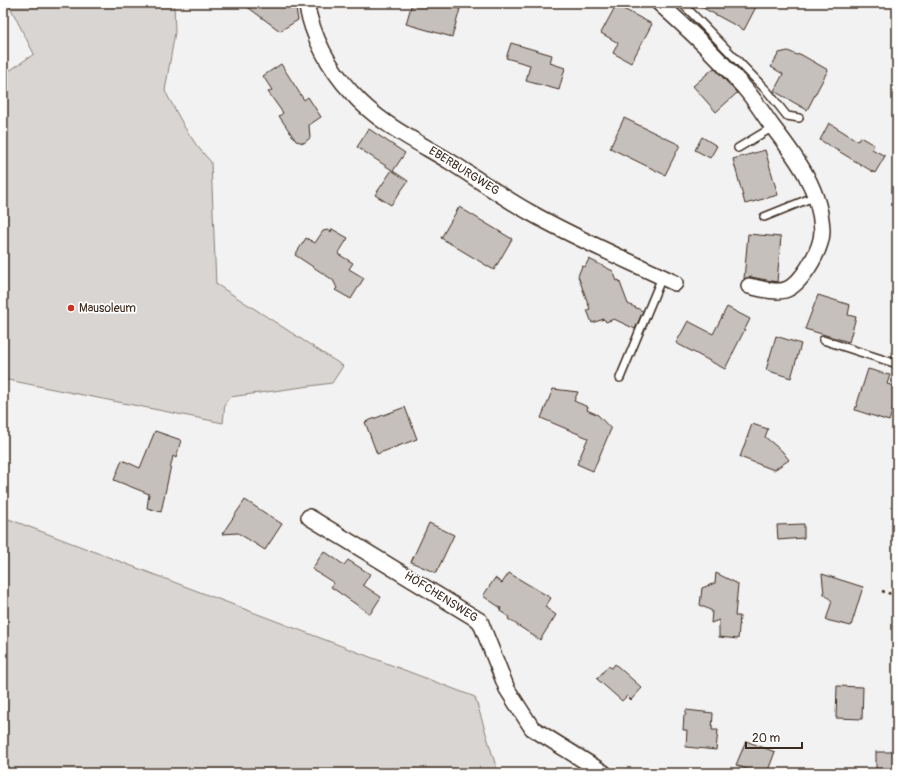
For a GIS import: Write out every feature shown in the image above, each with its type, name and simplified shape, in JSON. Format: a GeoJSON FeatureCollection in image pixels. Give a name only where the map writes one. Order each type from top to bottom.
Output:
{"type":"FeatureCollection","features":[{"type":"Feature","properties":{"kind":"street","name":"EBERBURGWEG"},"geometry":{"type":"LineString","coordinates":[[306,3],[310,24],[320,48],[335,72],[353,94],[371,111],[419,144],[529,213],[575,237],[669,280]]}},
{"type":"Feature","properties":{"kind":"street"},"geometry":{"type":"LineString","coordinates":[[659,3],[740,82],[773,127],[787,143],[800,163],[816,196],[820,213],[822,233],[818,250],[801,278],[790,288],[777,293],[750,286]]}},
{"type":"Feature","properties":{"kind":"street","name":"HÖFCHENSWEG"},"geometry":{"type":"LineString","coordinates":[[309,517],[480,620],[507,689],[532,728],[604,773]]}},
{"type":"Feature","properties":{"kind":"lane"},"geometry":{"type":"LineString","coordinates":[[682,3],[768,92],[787,116],[798,118]]}},
{"type":"Feature","properties":{"kind":"lane"},"geometry":{"type":"LineString","coordinates":[[738,148],[773,127]]}},
{"type":"Feature","properties":{"kind":"lane"},"geometry":{"type":"LineString","coordinates":[[764,217],[816,196]]}},
{"type":"Feature","properties":{"kind":"lane"},"geometry":{"type":"LineString","coordinates":[[620,378],[669,280]]}},
{"type":"Feature","properties":{"kind":"lane"},"geometry":{"type":"LineString","coordinates":[[823,340],[897,364]]}},
{"type":"Feature","properties":{"kind":"path"},"geometry":{"type":"LineString","coordinates":[[882,591],[897,596]]}},
{"type":"Feature","properties":{"kind":"shaded area"},"geometry":{"type":"Polygon","coordinates":[[[8,3],[174,3],[175,32],[165,91],[185,128],[197,146],[211,162],[216,284],[343,366],[332,383],[230,397],[225,403],[223,423],[3,379],[3,75],[34,54],[8,3]]]}},
{"type":"Feature","properties":{"kind":"shaded area"},"geometry":{"type":"Polygon","coordinates":[[[3,507],[6,518],[475,697],[498,773],[3,773],[3,507]]]}},
{"type":"Feature","properties":{"kind":"building"},"geometry":{"type":"Polygon","coordinates":[[[242,3],[295,3],[298,20],[280,31],[242,3]]]}},
{"type":"Feature","properties":{"kind":"building"},"geometry":{"type":"Polygon","coordinates":[[[412,3],[438,3],[460,9],[452,37],[406,24],[412,3]]]}},
{"type":"Feature","properties":{"kind":"building"},"geometry":{"type":"Polygon","coordinates":[[[694,3],[758,3],[744,30],[694,3]]]}},
{"type":"Feature","properties":{"kind":"building"},"geometry":{"type":"Polygon","coordinates":[[[616,5],[652,24],[631,63],[613,53],[618,43],[601,33],[616,5]]]}},
{"type":"Feature","properties":{"kind":"building"},"geometry":{"type":"Polygon","coordinates":[[[511,43],[552,55],[550,63],[565,68],[559,90],[526,81],[530,65],[506,58],[511,43]]]}},
{"type":"Feature","properties":{"kind":"building"},"geometry":{"type":"Polygon","coordinates":[[[788,51],[797,55],[800,54],[828,70],[807,110],[774,91],[783,74],[771,67],[779,53],[788,51]]]}},
{"type":"Feature","properties":{"kind":"building"},"geometry":{"type":"Polygon","coordinates":[[[281,64],[304,100],[308,97],[321,117],[309,125],[310,138],[304,143],[296,141],[279,116],[283,113],[268,92],[272,90],[263,76],[281,64]]]}},
{"type":"Feature","properties":{"kind":"building"},"geometry":{"type":"Polygon","coordinates":[[[714,68],[737,93],[716,112],[693,86],[714,68]]]}},
{"type":"Feature","properties":{"kind":"building"},"geometry":{"type":"Polygon","coordinates":[[[624,118],[680,145],[665,175],[610,148],[624,118]]]}},
{"type":"Feature","properties":{"kind":"building"},"geometry":{"type":"Polygon","coordinates":[[[829,123],[858,141],[860,137],[874,145],[872,149],[885,156],[875,173],[820,140],[829,123]]]}},
{"type":"Feature","properties":{"kind":"building"},"geometry":{"type":"Polygon","coordinates":[[[369,129],[405,153],[393,171],[408,181],[391,205],[375,195],[392,170],[357,147],[369,129]]]}},
{"type":"Feature","properties":{"kind":"building"},"geometry":{"type":"Polygon","coordinates":[[[702,137],[717,146],[710,158],[695,150],[702,137]]]}},
{"type":"Feature","properties":{"kind":"building"},"geometry":{"type":"Polygon","coordinates":[[[765,150],[778,195],[745,204],[733,159],[765,150]]]}},
{"type":"Feature","properties":{"kind":"building"},"geometry":{"type":"Polygon","coordinates":[[[459,207],[512,239],[494,270],[441,238],[459,207]]]}},
{"type":"Feature","properties":{"kind":"building"},"geometry":{"type":"Polygon","coordinates":[[[332,229],[348,238],[338,254],[353,263],[349,269],[364,278],[351,299],[335,290],[337,288],[333,280],[295,255],[306,238],[315,243],[323,231],[328,230],[331,232],[332,229]]]}},
{"type":"Feature","properties":{"kind":"building"},"geometry":{"type":"Polygon","coordinates":[[[748,234],[781,237],[777,282],[751,277],[744,279],[748,234]]]}},
{"type":"Feature","properties":{"kind":"building"},"geometry":{"type":"Polygon","coordinates":[[[589,259],[613,271],[617,281],[619,280],[628,304],[643,311],[635,329],[614,319],[606,322],[604,319],[592,323],[587,310],[590,309],[578,276],[582,266],[585,267],[589,259]]]}},
{"type":"Feature","properties":{"kind":"building"},"geometry":{"type":"Polygon","coordinates":[[[818,295],[850,305],[848,315],[856,317],[849,342],[805,329],[818,295]]]}},
{"type":"Feature","properties":{"kind":"building"},"geometry":{"type":"Polygon","coordinates":[[[727,307],[750,319],[725,369],[676,343],[688,321],[713,334],[727,307]]]}},
{"type":"Feature","properties":{"kind":"building"},"geometry":{"type":"Polygon","coordinates":[[[776,336],[801,344],[791,378],[766,370],[776,336]]]}},
{"type":"Feature","properties":{"kind":"building"},"geometry":{"type":"Polygon","coordinates":[[[868,369],[890,375],[887,384],[897,387],[897,396],[889,421],[855,410],[868,369]]]}},
{"type":"Feature","properties":{"kind":"building"},"geometry":{"type":"Polygon","coordinates":[[[553,389],[578,392],[574,401],[588,407],[587,410],[598,415],[611,429],[593,471],[577,464],[588,438],[541,418],[553,389]]]}},
{"type":"Feature","properties":{"kind":"building"},"geometry":{"type":"Polygon","coordinates":[[[405,407],[417,439],[377,454],[365,422],[405,407]]]}},
{"type":"Feature","properties":{"kind":"building"},"geometry":{"type":"Polygon","coordinates":[[[752,424],[768,429],[765,437],[782,451],[789,460],[774,470],[740,457],[752,424]]]}},
{"type":"Feature","properties":{"kind":"building"},"geometry":{"type":"Polygon","coordinates":[[[155,431],[181,440],[176,458],[173,456],[161,512],[147,508],[149,494],[114,480],[122,460],[140,468],[155,431]]]}},
{"type":"Feature","properties":{"kind":"building"},"geometry":{"type":"Polygon","coordinates":[[[245,500],[282,524],[265,550],[238,533],[222,534],[245,500]]]}},
{"type":"Feature","properties":{"kind":"building"},"geometry":{"type":"Polygon","coordinates":[[[429,523],[454,535],[436,573],[411,562],[429,523]]]}},
{"type":"Feature","properties":{"kind":"building"},"geometry":{"type":"Polygon","coordinates":[[[804,524],[804,538],[778,540],[777,525],[804,524]]]}},
{"type":"Feature","properties":{"kind":"building"},"geometry":{"type":"Polygon","coordinates":[[[324,551],[344,565],[348,560],[370,574],[363,585],[381,597],[370,614],[331,587],[334,583],[312,569],[324,551]]]}},
{"type":"Feature","properties":{"kind":"building"},"geometry":{"type":"Polygon","coordinates":[[[509,573],[551,598],[545,607],[556,615],[540,640],[508,619],[509,617],[500,611],[501,608],[483,596],[495,578],[502,583],[509,573]]]}},
{"type":"Feature","properties":{"kind":"building"},"geometry":{"type":"Polygon","coordinates":[[[716,573],[738,584],[735,616],[740,616],[738,639],[719,637],[719,620],[711,623],[712,611],[700,605],[702,588],[715,583],[716,573]]]}},
{"type":"Feature","properties":{"kind":"building"},"geometry":{"type":"Polygon","coordinates":[[[822,574],[863,587],[851,626],[826,620],[832,601],[824,594],[822,574]]]}},
{"type":"Feature","properties":{"kind":"building"},"geometry":{"type":"Polygon","coordinates":[[[615,664],[642,688],[631,700],[627,696],[622,701],[597,679],[608,666],[612,668],[615,664]]]}},
{"type":"Feature","properties":{"kind":"building"},"geometry":{"type":"Polygon","coordinates":[[[837,686],[863,687],[862,719],[836,718],[837,686]]]}},
{"type":"Feature","properties":{"kind":"building"},"geometry":{"type":"Polygon","coordinates":[[[686,710],[713,713],[712,730],[718,730],[716,750],[686,747],[687,730],[683,730],[684,715],[686,715],[686,710]]]}},
{"type":"Feature","properties":{"kind":"building"},"geometry":{"type":"Polygon","coordinates":[[[746,741],[775,752],[767,773],[757,773],[736,765],[746,741]]]}},
{"type":"Feature","properties":{"kind":"building"},"geometry":{"type":"Polygon","coordinates":[[[876,752],[897,752],[897,773],[876,773],[876,752]]]}},
{"type":"Feature","properties":{"kind":"place","name":"Mausoleum"},"geometry":{"type":"Point","coordinates":[71,308]}}]}
